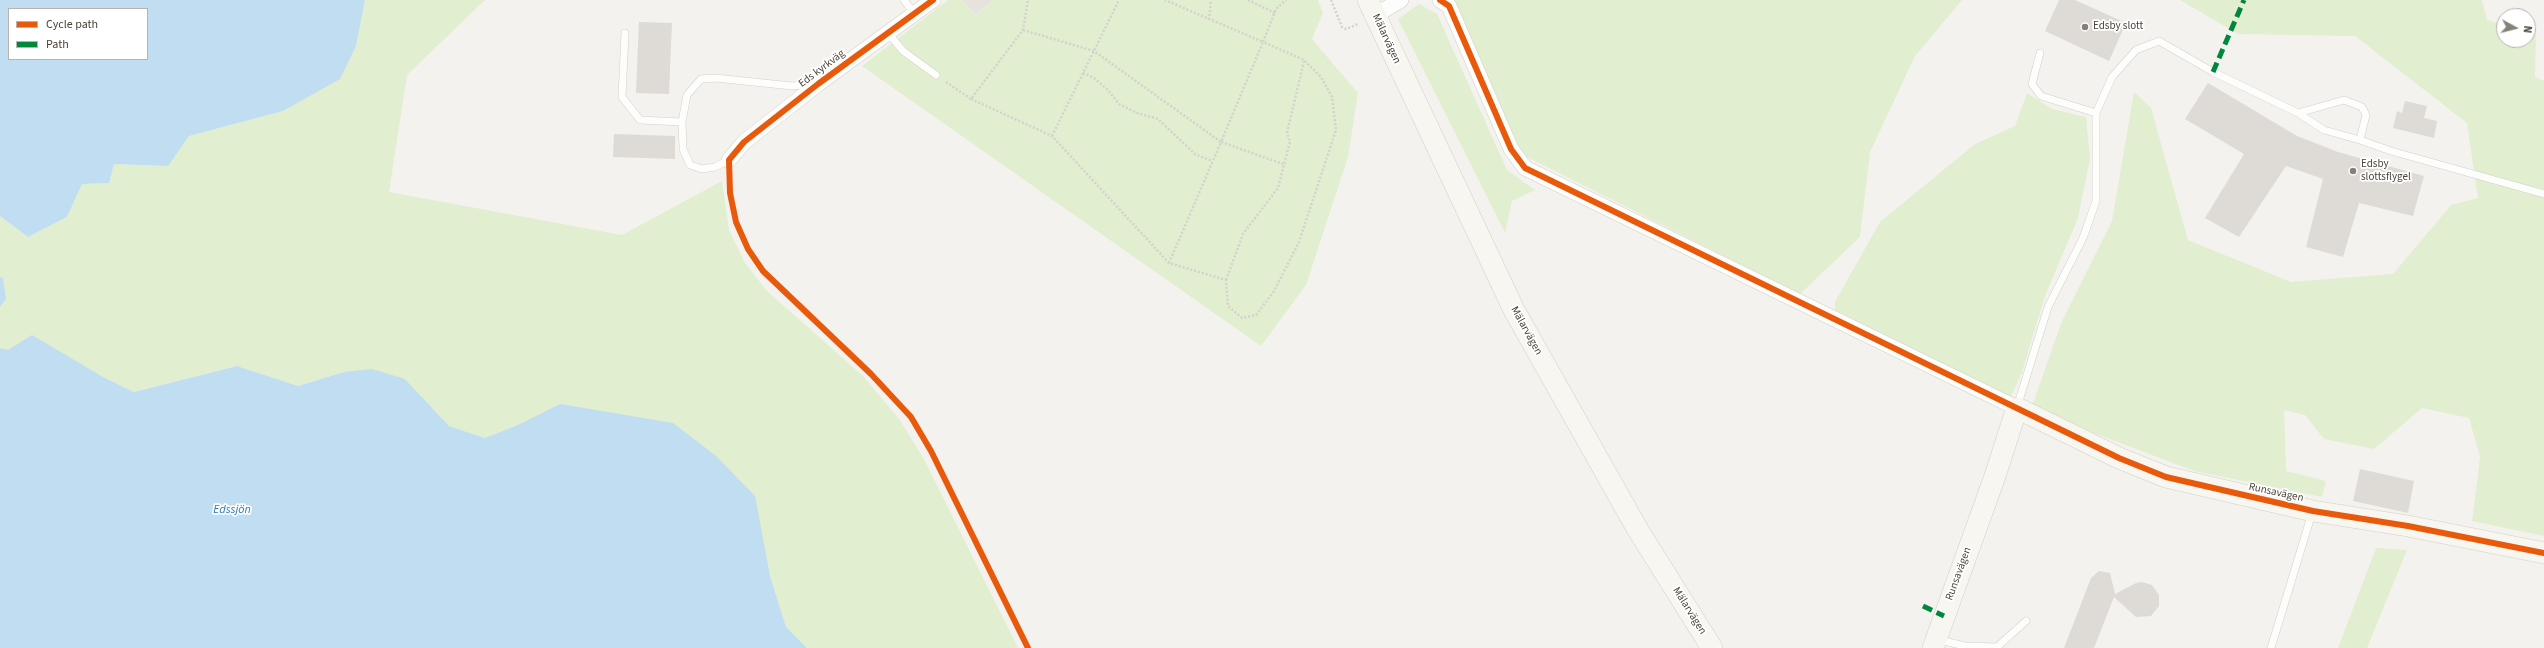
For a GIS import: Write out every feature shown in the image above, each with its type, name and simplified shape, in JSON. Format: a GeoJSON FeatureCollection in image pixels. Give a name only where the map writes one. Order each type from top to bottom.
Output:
{"type":"FeatureCollection","features":[{"type":"Feature","properties":{"kind":"street","name":"Eds kyrkväg"},"geometry":{"type":"LineString","coordinates":[[729,160],[744,142],[818,84],[933,0]]}},
{"type":"Feature","properties":{"kind":"street"},"geometry":{"type":"LineString","coordinates":[[1371,8],[1401,0]]}},
{"type":"Feature","properties":{"kind":"street"},"geometry":{"type":"LineString","coordinates":[[1440,0],[1449,6],[1511,150],[1526,168],[2017,408]]}},
{"type":"Feature","properties":{"kind":"street","name":"Mälarvägen"},"geometry":{"type":"LineString","coordinates":[[1371,8],[1514,310],[1638,530],[1712,648]]}},
{"type":"Feature","properties":{"kind":"street","name":"Runsavägen"},"geometry":{"type":"LineString","coordinates":[[1935,644],[2017,408],[2119,458],[2166,477],[2313,511],[2408,526],[2544,553]]}},
{"type":"Feature","properties":{"kind":"lane"},"geometry":{"type":"LineString","coordinates":[[904,0],[914,13]]}},
{"type":"Feature","properties":{"kind":"lane"},"geometry":{"type":"LineString","coordinates":[[625,33],[622,97],[640,120],[682,122]]}},
{"type":"Feature","properties":{"kind":"lane"},"geometry":{"type":"LineString","coordinates":[[888,33],[903,51],[936,75]]}},
{"type":"Feature","properties":{"kind":"lane"},"geometry":{"type":"LineString","coordinates":[[2017,408],[2048,307],[2083,238],[2096,200],[2096,113],[2112,77],[2136,50],[2159,41],[2213,72],[2298,112],[2324,130],[2360,140],[2391,152],[2544,194]]}},
{"type":"Feature","properties":{"kind":"lane"},"geometry":{"type":"LineString","coordinates":[[2040,53],[2032,84],[2042,96],[2096,113]]}},
{"type":"Feature","properties":{"kind":"lane"},"geometry":{"type":"LineString","coordinates":[[729,160],[715,166],[702,169],[690,165],[682,149],[682,122],[687,94],[701,79],[715,78],[792,86],[818,84]]}},
{"type":"Feature","properties":{"kind":"lane"},"geometry":{"type":"LineString","coordinates":[[2298,112],[2344,100],[2362,106],[2366,115],[2360,140]]}},
{"type":"Feature","properties":{"kind":"lane"},"geometry":{"type":"LineString","coordinates":[[2271,648],[2313,511]]}},
{"type":"Feature","properties":{"kind":"lane"},"geometry":{"type":"LineString","coordinates":[[1935,644],[1997,647],[2026,621]]}},
{"type":"Feature","properties":{"kind":"path"},"geometry":{"type":"LineString","coordinates":[[971,99],[1023,30],[1028,0]]}},
{"type":"Feature","properties":{"kind":"path"},"geometry":{"type":"LineString","coordinates":[[1052,136],[1119,0]]}},
{"type":"Feature","properties":{"kind":"path"},"geometry":{"type":"LineString","coordinates":[[1165,0],[1304,60],[1321,77],[1332,97],[1336,130],[1299,242],[1274,291],[1256,315],[1242,318],[1228,306],[1226,280],[1243,234],[1278,188],[1283,164],[1290,142],[1287,133],[1304,60]]}},
{"type":"Feature","properties":{"kind":"path"},"geometry":{"type":"LineString","coordinates":[[1209,20],[1211,0]]}},
{"type":"Feature","properties":{"kind":"path"},"geometry":{"type":"LineString","coordinates":[[1248,0],[1275,13]]}},
{"type":"Feature","properties":{"kind":"path"},"geometry":{"type":"LineString","coordinates":[[1169,263],[1275,13],[1286,0]]}},
{"type":"Feature","properties":{"kind":"path"},"geometry":{"type":"LineString","coordinates":[[1331,0],[1342,27],[1346,30],[1371,8]]}},
{"type":"Feature","properties":{"kind":"path"},"geometry":{"type":"LineString","coordinates":[[1023,30],[1094,51],[1221,142],[1283,164]]}},
{"type":"Feature","properties":{"kind":"path"},"geometry":{"type":"LineString","coordinates":[[1083,73],[1107,89],[1119,104],[1137,113],[1158,119],[1195,154],[1212,161]]}},
{"type":"Feature","properties":{"kind":"path"},"geometry":{"type":"LineString","coordinates":[[936,75],[971,99],[1052,136],[1169,263],[1226,280]]}},
{"type":"Feature","properties":{"kind":"green space"},"geometry":{"type":"Polygon","coordinates":[[[365,0],[485,0],[407,75],[389,192],[622,235],[722,181],[729,230],[745,263],[767,291],[863,376],[899,419],[924,459],[1018,648],[807,648],[786,628],[770,576],[520,424],[485,438],[449,426],[405,379],[344,372],[298,386],[237,366],[134,392],[103,377],[0,348],[0,307],[6,299],[3,278],[0,277],[0,216],[28,237],[67,217],[82,184],[109,183],[114,164],[167,166],[189,136],[283,111],[356,46],[365,0]]]}},
{"type":"Feature","properties":{"kind":"green space"},"geometry":{"type":"Polygon","coordinates":[[[948,0],[961,0],[976,15],[992,0],[1318,0],[1323,13],[1312,39],[1358,93],[1348,157],[1306,285],[1261,346],[862,66],[948,0]]]}},
{"type":"Feature","properties":{"kind":"green space"},"geometry":{"type":"Polygon","coordinates":[[[1450,0],[1962,0],[1915,56],[1870,152],[1860,237],[1800,294],[1523,155],[1450,0]]]}},
{"type":"Feature","properties":{"kind":"green space"},"geometry":{"type":"Polygon","coordinates":[[[2180,0],[2482,0],[2487,20],[2496,23],[2496,48],[2536,48],[2535,77],[2544,81],[2544,536],[2472,521],[2480,457],[2469,418],[2422,408],[2374,449],[2324,439],[2305,415],[2284,410],[2286,471],[2326,481],[2322,497],[2194,471],[2031,409],[2062,321],[2112,221],[2134,92],[2151,108],[2188,240],[2291,282],[2393,274],[2451,205],[2478,198],[2467,123],[2355,36],[2238,34],[2180,0]]]}},
{"type":"Feature","properties":{"kind":"green space"},"geometry":{"type":"Polygon","coordinates":[[[1419,4],[1437,14],[1507,170],[1535,190],[1512,201],[1505,233],[1398,19],[1419,4]]]}},
{"type":"Feature","properties":{"kind":"green space"},"geometry":{"type":"Polygon","coordinates":[[[2027,93],[2052,109],[2086,117],[2090,159],[2078,218],[2045,296],[2022,372],[2010,399],[1835,310],[1835,302],[1880,222],[1975,144],[2015,126],[2027,93]]]}},
{"type":"Feature","properties":{"kind":"green space"},"geometry":{"type":"Polygon","coordinates":[[[2376,548],[2407,550],[2367,648],[2338,648],[2376,548]]]}},
{"type":"Feature","properties":{"kind":"shaded area"},"geometry":{"type":"Polygon","coordinates":[[[961,0],[992,0],[976,15],[961,0]]]}},
{"type":"Feature","properties":{"kind":"water"},"geometry":{"type":"Polygon","coordinates":[[[0,0],[365,0],[356,46],[340,79],[283,111],[189,136],[168,166],[114,164],[109,183],[82,184],[67,217],[28,237],[0,216],[0,0]]]}},
{"type":"Feature","properties":{"kind":"water"},"geometry":{"type":"Polygon","coordinates":[[[0,277],[3,278],[6,299],[0,307],[0,277]]]}},
{"type":"Feature","properties":{"kind":"water","name":"Edssjön"},"geometry":{"type":"Polygon","coordinates":[[[32,335],[103,377],[134,392],[237,366],[298,386],[344,372],[372,369],[405,379],[449,426],[485,438],[520,424],[560,404],[673,423],[716,456],[755,496],[770,576],[786,627],[807,648],[0,648],[0,348],[8,350],[32,335]]]}},
{"type":"Feature","properties":{"kind":"building","name":"Edsby slott"},"geometry":{"type":"Polygon","coordinates":[[[2059,0],[2075,0],[2126,23],[2109,61],[2045,31],[2059,0]]]}},
{"type":"Feature","properties":{"kind":"building"},"geometry":{"type":"Polygon","coordinates":[[[639,22],[672,23],[669,94],[636,93],[639,22]]]}},
{"type":"Feature","properties":{"kind":"building","name":"Edsby slottsflygel"},"geometry":{"type":"Polygon","coordinates":[[[2208,83],[2297,136],[2338,152],[2424,176],[2413,216],[2359,203],[2343,257],[2306,247],[2323,179],[2286,166],[2239,237],[2205,218],[2244,154],[2185,119],[2208,83]]]}},
{"type":"Feature","properties":{"kind":"building"},"geometry":{"type":"Polygon","coordinates":[[[2405,101],[2427,106],[2424,118],[2437,121],[2434,138],[2393,128],[2397,111],[2402,113],[2405,101]]]}},
{"type":"Feature","properties":{"kind":"building"},"geometry":{"type":"Polygon","coordinates":[[[614,134],[675,136],[675,159],[613,157],[614,134]]]}},
{"type":"Feature","properties":{"kind":"building"},"geometry":{"type":"Polygon","coordinates":[[[2360,469],[2414,481],[2408,513],[2353,501],[2360,469]]]}},
{"type":"Feature","properties":{"kind":"building"},"geometry":{"type":"Polygon","coordinates":[[[2099,571],[2110,573],[2115,594],[2136,583],[2142,582],[2152,585],[2159,595],[2159,606],[2151,616],[2136,617],[2114,597],[2094,648],[2064,648],[2091,578],[2099,571]]]}},
{"type":"Feature","properties":{"kind":"marked path"},"geometry":{"type":"LineString","coordinates":[[2213,72],[2244,0]]}},
{"type":"Feature","properties":{"kind":"marked path"},"geometry":{"type":"LineString","coordinates":[[1923,606],[1944,616]]}},
{"type":"Feature","properties":{"kind":"cycle path"},"geometry":{"type":"LineString","coordinates":[[933,0],[818,84],[744,142],[729,160],[730,193],[736,222],[748,249],[763,271],[871,374],[911,417],[931,451],[1028,648]]}},
{"type":"Feature","properties":{"kind":"cycle path"},"geometry":{"type":"LineString","coordinates":[[1440,0],[1449,6],[1511,149],[1525,168],[2119,458],[2166,477],[2313,511],[2408,526],[2544,553]]}},
{"type":"Feature","properties":{"kind":"place","name":"Edsby slott"},"geometry":{"type":"Point","coordinates":[2085,27]}},
{"type":"Feature","properties":{"kind":"place","name":"Edsby slottsflygel"},"geometry":{"type":"Point","coordinates":[2353,171]}}]}
